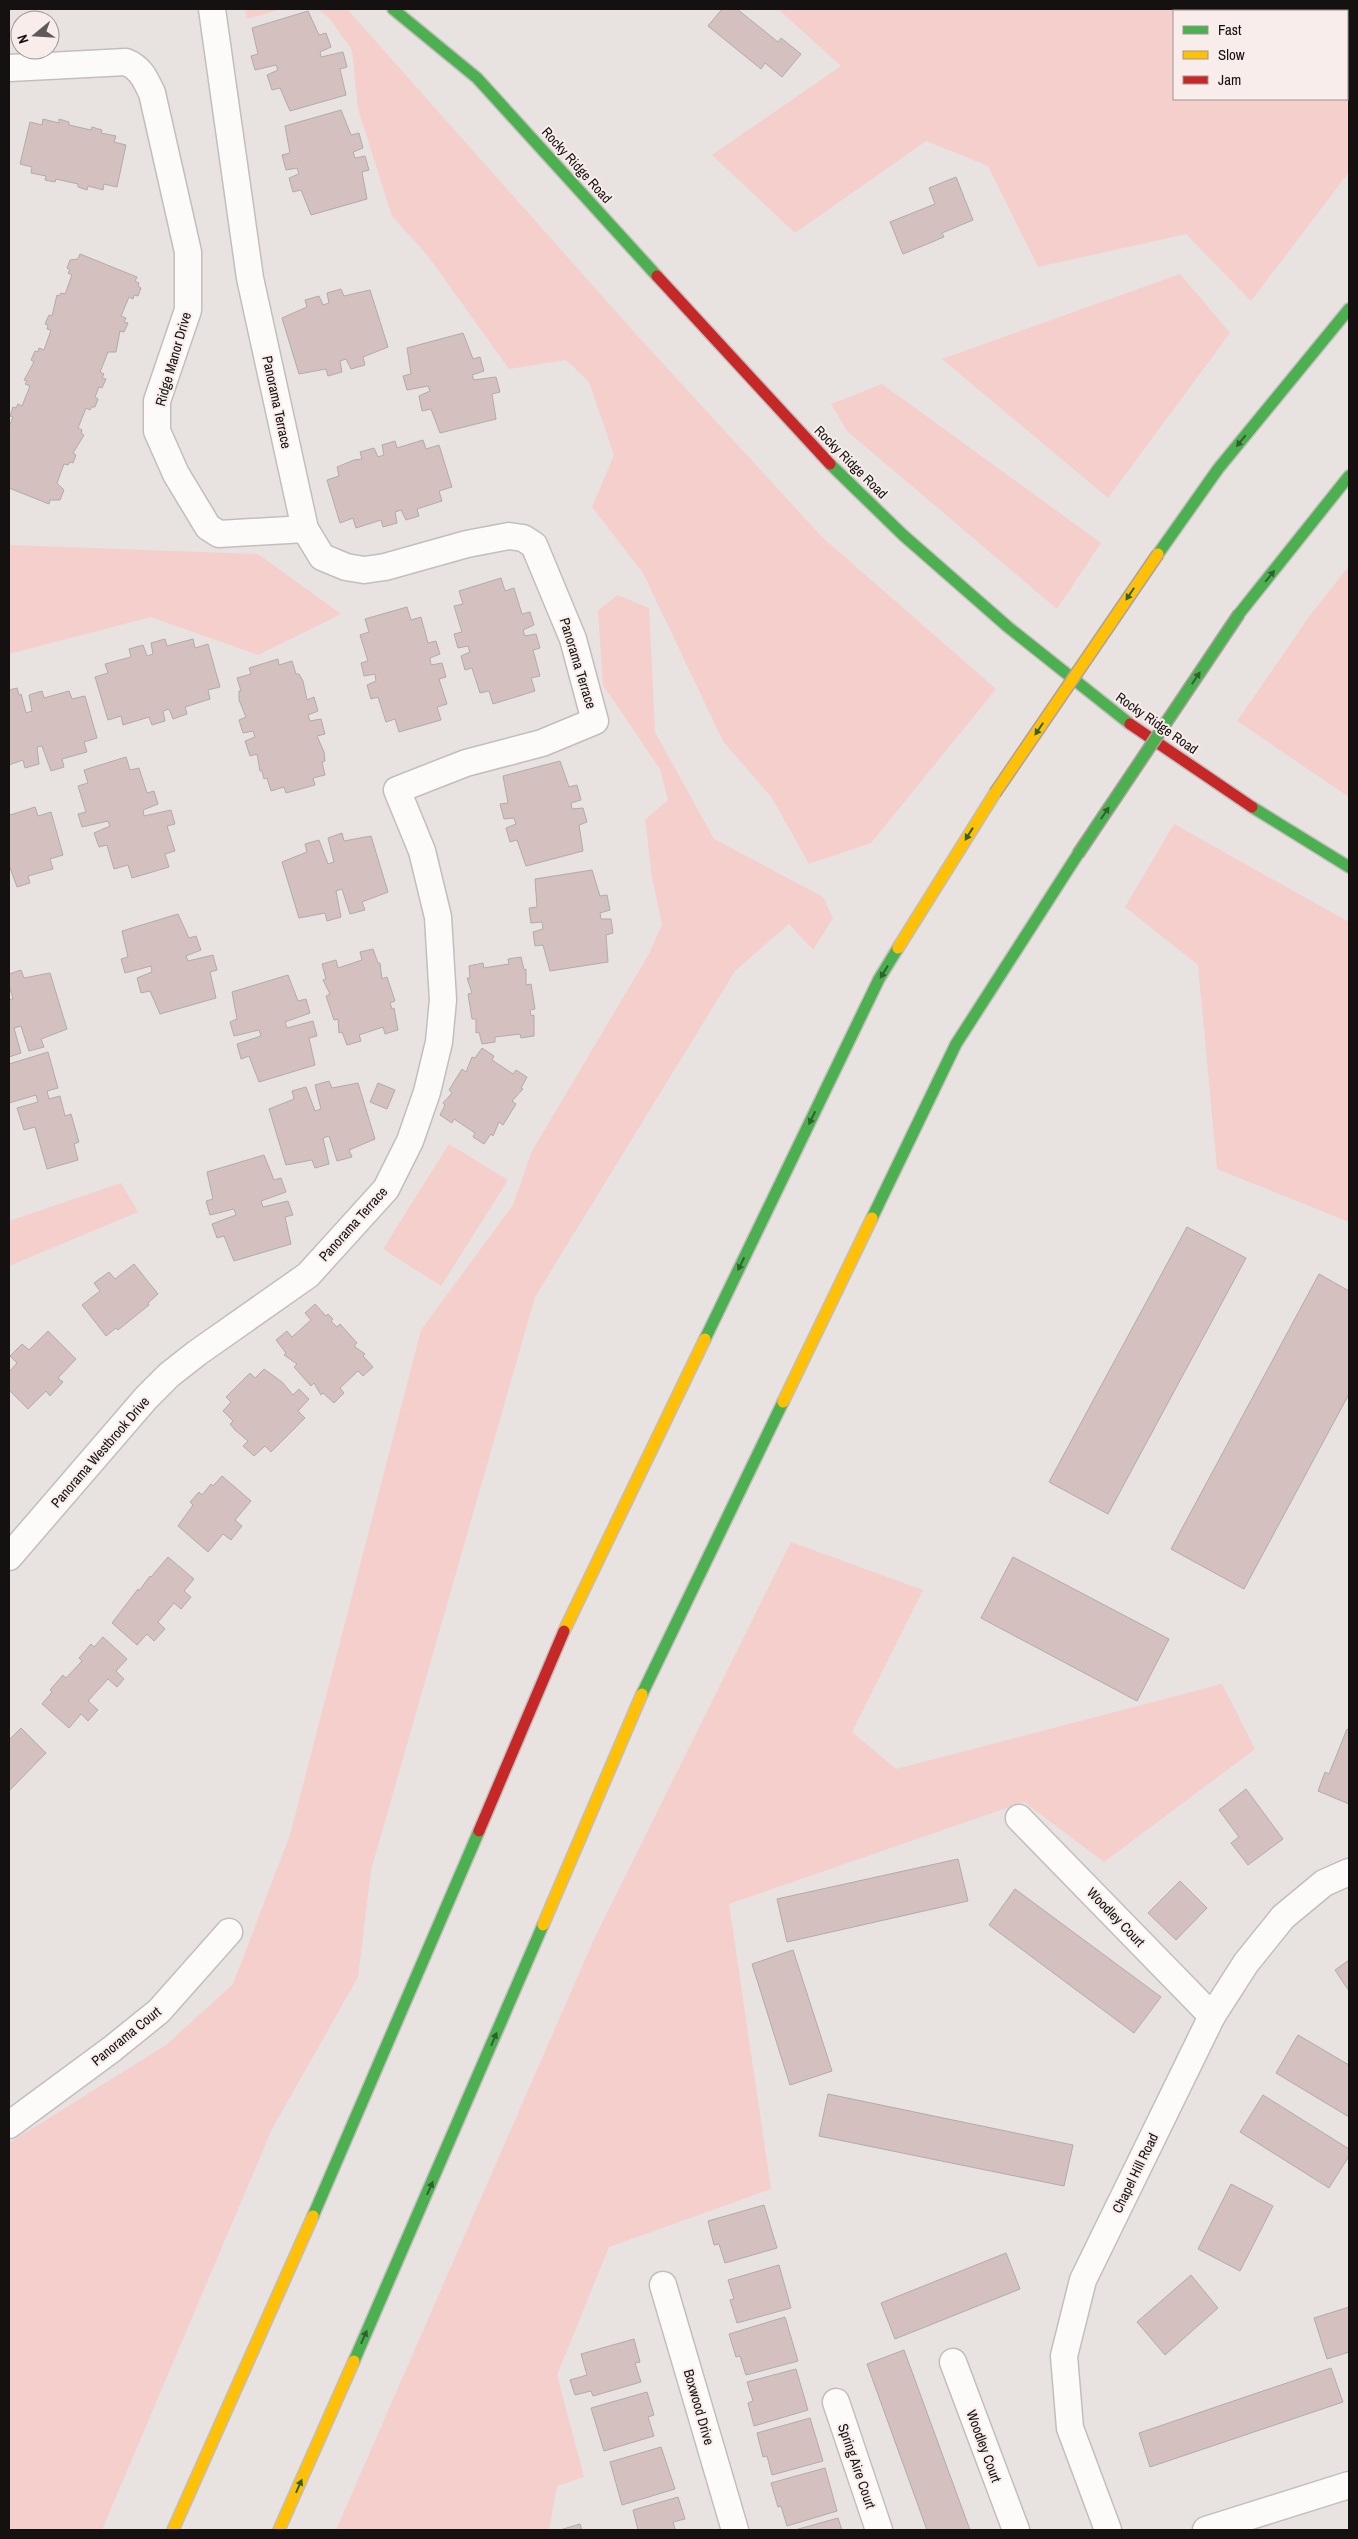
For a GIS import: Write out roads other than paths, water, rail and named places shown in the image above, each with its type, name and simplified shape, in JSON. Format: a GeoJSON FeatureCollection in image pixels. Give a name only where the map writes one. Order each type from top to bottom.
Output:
{"type":"FeatureCollection","features":[{"type":"Feature","properties":{"kind":"main road","name":"Rocky Ridge Road"},"geometry":{"type":"LineString","coordinates":[[393,9],[477,78],[813,448],[903,535],[1008,627],[1112,711],[1263,815],[1349,867]]}},
{"type":"Feature","properties":{"kind":"main road"},"geometry":{"type":"LineString","coordinates":[[173,2530],[361,2107],[562,1635],[879,980],[995,793],[1158,554],[1218,469],[1258,420],[1346,303]]}},
{"type":"Feature","properties":{"kind":"main road"},"geometry":{"type":"LineString","coordinates":[[279,2530],[434,2180],[638,1700],[956,1044],[1078,854],[1239,614],[1349,476]]}},
{"type":"Feature","properties":{"kind":"street","name":"Panorama Terrace"},"geometry":{"type":"LineString","coordinates":[[197,1353],[308,1275],[386,1189],[410,1141],[427,1092],[439,1042],[443,1000],[438,917],[422,852],[397,790],[466,763],[542,743],[595,721],[573,639],[534,545],[523,538],[509,536],[467,544],[385,567],[364,570],[346,567],[322,557],[305,529],[250,278],[212,9]]}},
{"type":"Feature","properties":{"kind":"street","name":"Ridge Manor Drive"},"geometry":{"type":"LineString","coordinates":[[9,68],[126,62],[135,66],[143,74],[152,93],[188,252],[188,310],[157,401],[157,431],[176,474],[208,527],[220,534],[305,529]]}},
{"type":"Feature","properties":{"kind":"street","name":"Panorama Westbrook Drive"},"geometry":{"type":"LineString","coordinates":[[9,1558],[146,1398],[169,1375],[197,1353]]}},
{"type":"Feature","properties":{"kind":"street","name":"Woodley Court"},"geometry":{"type":"LineString","coordinates":[[1019,1818],[1212,2016]]}},
{"type":"Feature","properties":{"kind":"street","name":"Chapel Hill Road"},"geometry":{"type":"LineString","coordinates":[[1108,2530],[1070,2428],[1064,2356],[1083,2280],[1212,2016],[1246,1963],[1283,1917],[1324,1883],[1349,1872]]}},
{"type":"Feature","properties":{"kind":"street","name":"Panorama Court"},"geometry":{"type":"LineString","coordinates":[[9,2125],[112,2049],[159,2010],[229,1932]]}},
{"type":"Feature","properties":{"kind":"street","name":"Boxwood Drive"},"geometry":{"type":"LineString","coordinates":[[663,2285],[735,2530]]}},
{"type":"Feature","properties":{"kind":"street","name":"Woodley Court"},"geometry":{"type":"LineString","coordinates":[[953,2362],[1016,2530]]}},
{"type":"Feature","properties":{"kind":"street","name":"Spring Aire Court"},"geometry":{"type":"LineString","coordinates":[[836,2402],[879,2530]]}},
{"type":"Feature","properties":{"kind":"street"},"geometry":{"type":"LineString","coordinates":[[1206,2530],[1349,2485]]}}]}
